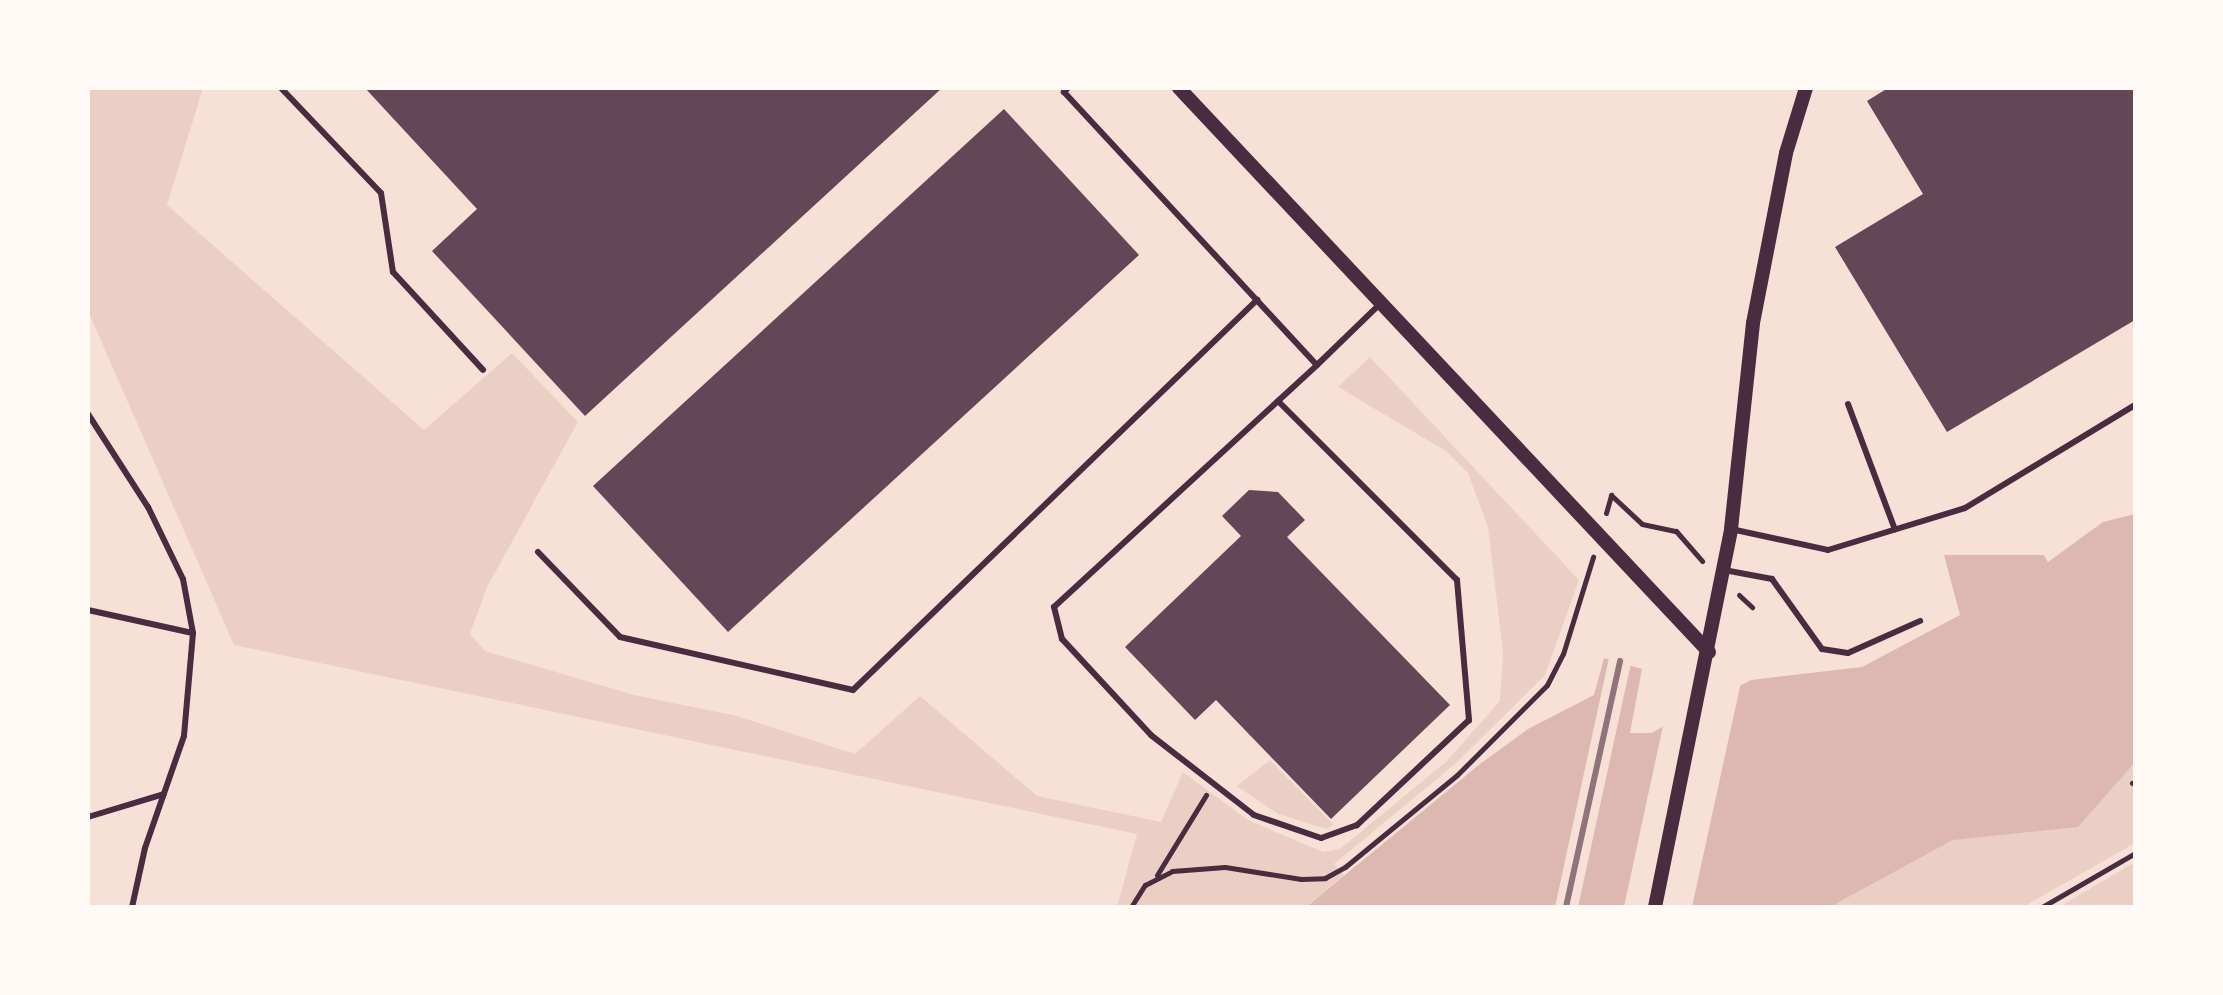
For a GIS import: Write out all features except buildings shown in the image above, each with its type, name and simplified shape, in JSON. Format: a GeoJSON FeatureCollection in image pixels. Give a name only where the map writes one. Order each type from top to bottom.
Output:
{"type":"FeatureCollection","features":[{"type":"Feature","properties":{"kind":"street"},"geometry":{"type":"LineString","coordinates":[[1179,88],[1379,305],[1709,652]]}},
{"type":"Feature","properties":{"kind":"street"},"geometry":{"type":"LineString","coordinates":[[1655,907],[1700,701],[1731,529],[1753,323],[1786,153],[1806,88]]}},
{"type":"Feature","properties":{"kind":"lane"},"geometry":{"type":"LineString","coordinates":[[281,88],[381,193],[393,272],[483,370]]}},
{"type":"Feature","properties":{"kind":"lane"},"geometry":{"type":"LineString","coordinates":[[1068,88],[1064,92],[1317,365]]}},
{"type":"Feature","properties":{"kind":"lane"},"geometry":{"type":"LineString","coordinates":[[538,552],[620,637],[853,690],[1257,300]]}},
{"type":"Feature","properties":{"kind":"lane"},"geometry":{"type":"LineString","coordinates":[[1278,401],[1457,580],[1469,720],[1357,825],[1321,838],[1254,815],[1151,735],[1062,639],[1054,607],[1379,305]]}},
{"type":"Feature","properties":{"kind":"lane"},"geometry":{"type":"LineString","coordinates":[[1848,404],[1895,530]]}},
{"type":"Feature","properties":{"kind":"lane"},"geometry":{"type":"LineString","coordinates":[[1731,529],[1828,550],[1895,530],[1965,508],[2135,405]]}},
{"type":"Feature","properties":{"kind":"lane"},"geometry":{"type":"LineString","coordinates":[[88,414],[148,507],[183,579],[193,633],[184,736],[145,848],[132,907]]}},
{"type":"Feature","properties":{"kind":"lane"},"geometry":{"type":"LineString","coordinates":[[1724,570],[1772,579],[1822,649],[1848,653],[1920,621]]}},
{"type":"Feature","properties":{"kind":"lane"},"geometry":{"type":"LineString","coordinates":[[88,610],[193,633]]}},
{"type":"Feature","properties":{"kind":"lane"},"geometry":{"type":"LineString","coordinates":[[88,817],[164,794]]}},
{"type":"Feature","properties":{"kind":"path"},"geometry":{"type":"LineString","coordinates":[[1607,509],[1611,495],[1633,518],[1657,530],[1676,531],[1682,542]]}},
{"type":"Feature","properties":{"kind":"path"},"geometry":{"type":"LineString","coordinates":[[1744,601],[1752,607]]}},
{"type":"Feature","properties":{"kind":"path"},"geometry":{"type":"LineString","coordinates":[[1157,876],[1213,783]]}},
{"type":"Feature","properties":{"kind":"path"},"geometry":{"type":"LineString","coordinates":[[2042,907],[2135,853]]}},
{"type":"Feature","properties":{"kind":"shaded area"},"geometry":{"type":"Polygon","coordinates":[[[88,88],[203,88],[167,205],[424,430],[512,353],[578,422],[487,587],[470,634],[485,651],[634,695],[737,716],[855,754],[920,696],[1037,796],[1161,822],[1183,772],[1248,820],[1323,852],[1340,849],[1447,761],[1500,701],[1503,652],[1488,527],[1468,473],[1446,451],[1338,387],[1370,357],[1579,580],[1545,675],[1455,764],[1334,864],[1344,875],[1305,907],[1117,907],[1137,834],[234,645],[88,311],[88,88]]]}},
{"type":"Feature","properties":{"kind":"shaded area"},"geometry":{"type":"Polygon","coordinates":[[[2135,514],[2135,762],[2078,827],[1953,840],[1830,907],[1306,907],[1480,764],[1528,729],[1594,695],[1604,658],[1642,669],[1630,733],[1651,733],[1751,680],[1862,667],[1960,615],[1944,555],[2044,555],[2048,562],[2103,522],[2135,514]]]}},
{"type":"Feature","properties":{"kind":"shaded area"},"geometry":{"type":"Polygon","coordinates":[[[1270,760],[1334,825],[1326,829],[1278,814],[1237,786],[1270,760]]]}},
{"type":"Feature","properties":{"kind":"shaded area"},"geometry":{"type":"Polygon","coordinates":[[[2135,762],[2135,843],[2023,907],[1830,907],[1953,840],[2135,762]]]}},
{"type":"Feature","properties":{"kind":"shaded area"},"geometry":{"type":"Polygon","coordinates":[[[2135,862],[2135,907],[2059,907],[2135,862]]]}},
{"type":"Feature","properties":{"kind":"pier"},"geometry":{"type":"Polygon","coordinates":[[[1609,658],[1631,663],[1578,907],[1555,907],[1609,658]]]}},
{"type":"Feature","properties":{"kind":"pier"},"geometry":{"type":"Polygon","coordinates":[[[1741,682],[1692,907],[1624,907],[1664,721],[1741,682]]]}},
{"type":"Feature","properties":{"kind":"railway"},"geometry":{"type":"LineString","coordinates":[[1566,907],[1620,661]]}}]}
